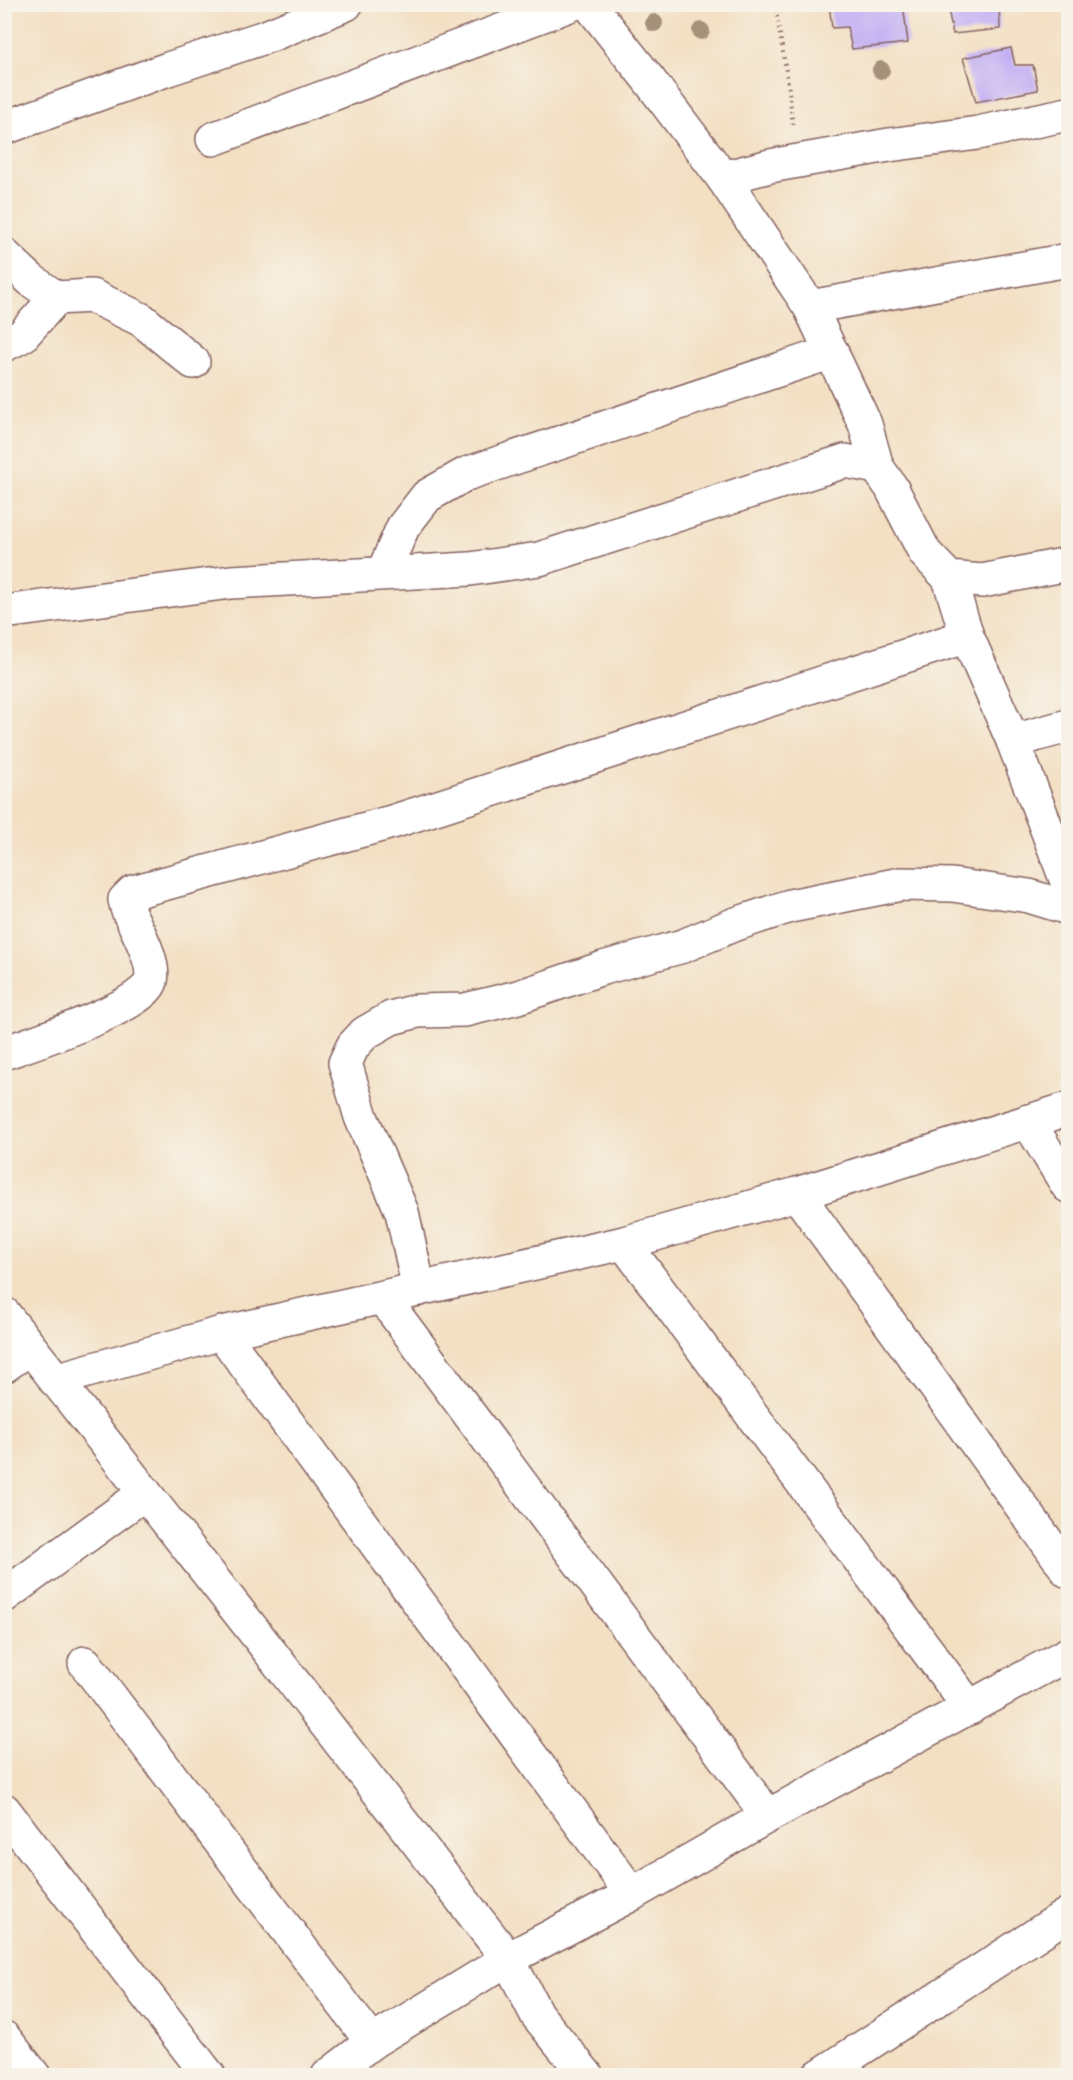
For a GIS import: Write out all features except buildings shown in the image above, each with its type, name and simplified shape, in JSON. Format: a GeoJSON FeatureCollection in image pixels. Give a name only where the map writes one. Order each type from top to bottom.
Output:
{"type":"FeatureCollection","features":[{"type":"Feature","properties":{"kind":"street"},"geometry":{"type":"LineString","coordinates":[[4,128],[268,36],[346,4]]}},
{"type":"Feature","properties":{"kind":"street"},"geometry":{"type":"LineString","coordinates":[[213,139],[572,4]]}},
{"type":"Feature","properties":{"kind":"street"},"geometry":{"type":"LineString","coordinates":[[589,4],[723,178],[810,307],[865,424],[877,467],[891,487],[925,553],[949,578],[967,636],[1013,741],[1058,825],[1068,884]]}},
{"type":"Feature","properties":{"kind":"street"},"geometry":{"type":"LineString","coordinates":[[723,178],[771,166],[889,145],[978,133],[1068,114]]}},
{"type":"Feature","properties":{"kind":"street"},"geometry":{"type":"LineString","coordinates":[[4,255],[31,280],[56,297],[92,296],[142,320],[194,362]]}},
{"type":"Feature","properties":{"kind":"street"},"geometry":{"type":"LineString","coordinates":[[810,307],[1068,260]]}},
{"type":"Feature","properties":{"kind":"street"},"geometry":{"type":"LineString","coordinates":[[4,345],[22,336],[56,297]]}},
{"type":"Feature","properties":{"kind":"street"},"geometry":{"type":"LineString","coordinates":[[383,573],[403,527],[427,496],[466,474],[832,352]]}},
{"type":"Feature","properties":{"kind":"street"},"geometry":{"type":"LineString","coordinates":[[4,612],[231,582],[470,569],[539,559],[845,462],[877,467]]}},
{"type":"Feature","properties":{"kind":"street"},"geometry":{"type":"LineString","coordinates":[[949,578],[982,581],[1068,564]]}},
{"type":"Feature","properties":{"kind":"street"},"geometry":{"type":"LineString","coordinates":[[4,1053],[118,1009],[141,995],[151,983],[151,963],[125,900],[133,892],[392,822],[967,636]]}},
{"type":"Feature","properties":{"kind":"street"},"geometry":{"type":"LineString","coordinates":[[1013,741],[1068,726]]}},
{"type":"Feature","properties":{"kind":"street"},"geometry":{"type":"LineString","coordinates":[[419,1288],[402,1212],[361,1117],[345,1063],[353,1047],[365,1033],[391,1018],[417,1011],[465,1010],[518,997],[603,968],[683,946],[733,925],[790,906],[901,884],[952,885],[1029,897],[1068,908]]}},
{"type":"Feature","properties":{"kind":"street"},"geometry":{"type":"LineString","coordinates":[[55,1380],[222,1333],[624,1243],[797,1194],[1068,1109]]}},
{"type":"Feature","properties":{"kind":"street"},"geometry":{"type":"LineString","coordinates":[[1028,1121],[1068,1186]]}},
{"type":"Feature","properties":{"kind":"street"},"geometry":{"type":"LineString","coordinates":[[797,1194],[1068,1571]]}},
{"type":"Feature","properties":{"kind":"street"},"geometry":{"type":"LineString","coordinates":[[624,1243],[970,1708]]}},
{"type":"Feature","properties":{"kind":"street"},"geometry":{"type":"LineString","coordinates":[[383,1298],[768,1816]]}},
{"type":"Feature","properties":{"kind":"street"},"geometry":{"type":"LineString","coordinates":[[4,1314],[17,1357],[55,1380],[267,1648],[508,1959],[537,2015],[586,2076]]}},
{"type":"Feature","properties":{"kind":"street"},"geometry":{"type":"LineString","coordinates":[[222,1333],[632,1894]]}},
{"type":"Feature","properties":{"kind":"street"},"geometry":{"type":"LineString","coordinates":[[4,1596],[144,1493]]}},
{"type":"Feature","properties":{"kind":"street"},"geometry":{"type":"LineString","coordinates":[[328,2076],[372,2042],[508,1959],[632,1894],[768,1816],[1068,1654]]}},
{"type":"Feature","properties":{"kind":"street"},"geometry":{"type":"LineString","coordinates":[[85,1663],[372,2042]]}},
{"type":"Feature","properties":{"kind":"street"},"geometry":{"type":"LineString","coordinates":[[4,1810],[209,2076]]}},
{"type":"Feature","properties":{"kind":"street"},"geometry":{"type":"LineString","coordinates":[[819,2076],[1068,1914]]}},
{"type":"Feature","properties":{"kind":"street"},"geometry":{"type":"LineString","coordinates":[[4,2038],[34,2076]]}},
{"type":"Feature","properties":{"kind":"path"},"geometry":{"type":"LineString","coordinates":[[775,4],[789,89],[797,162]]}}]}
